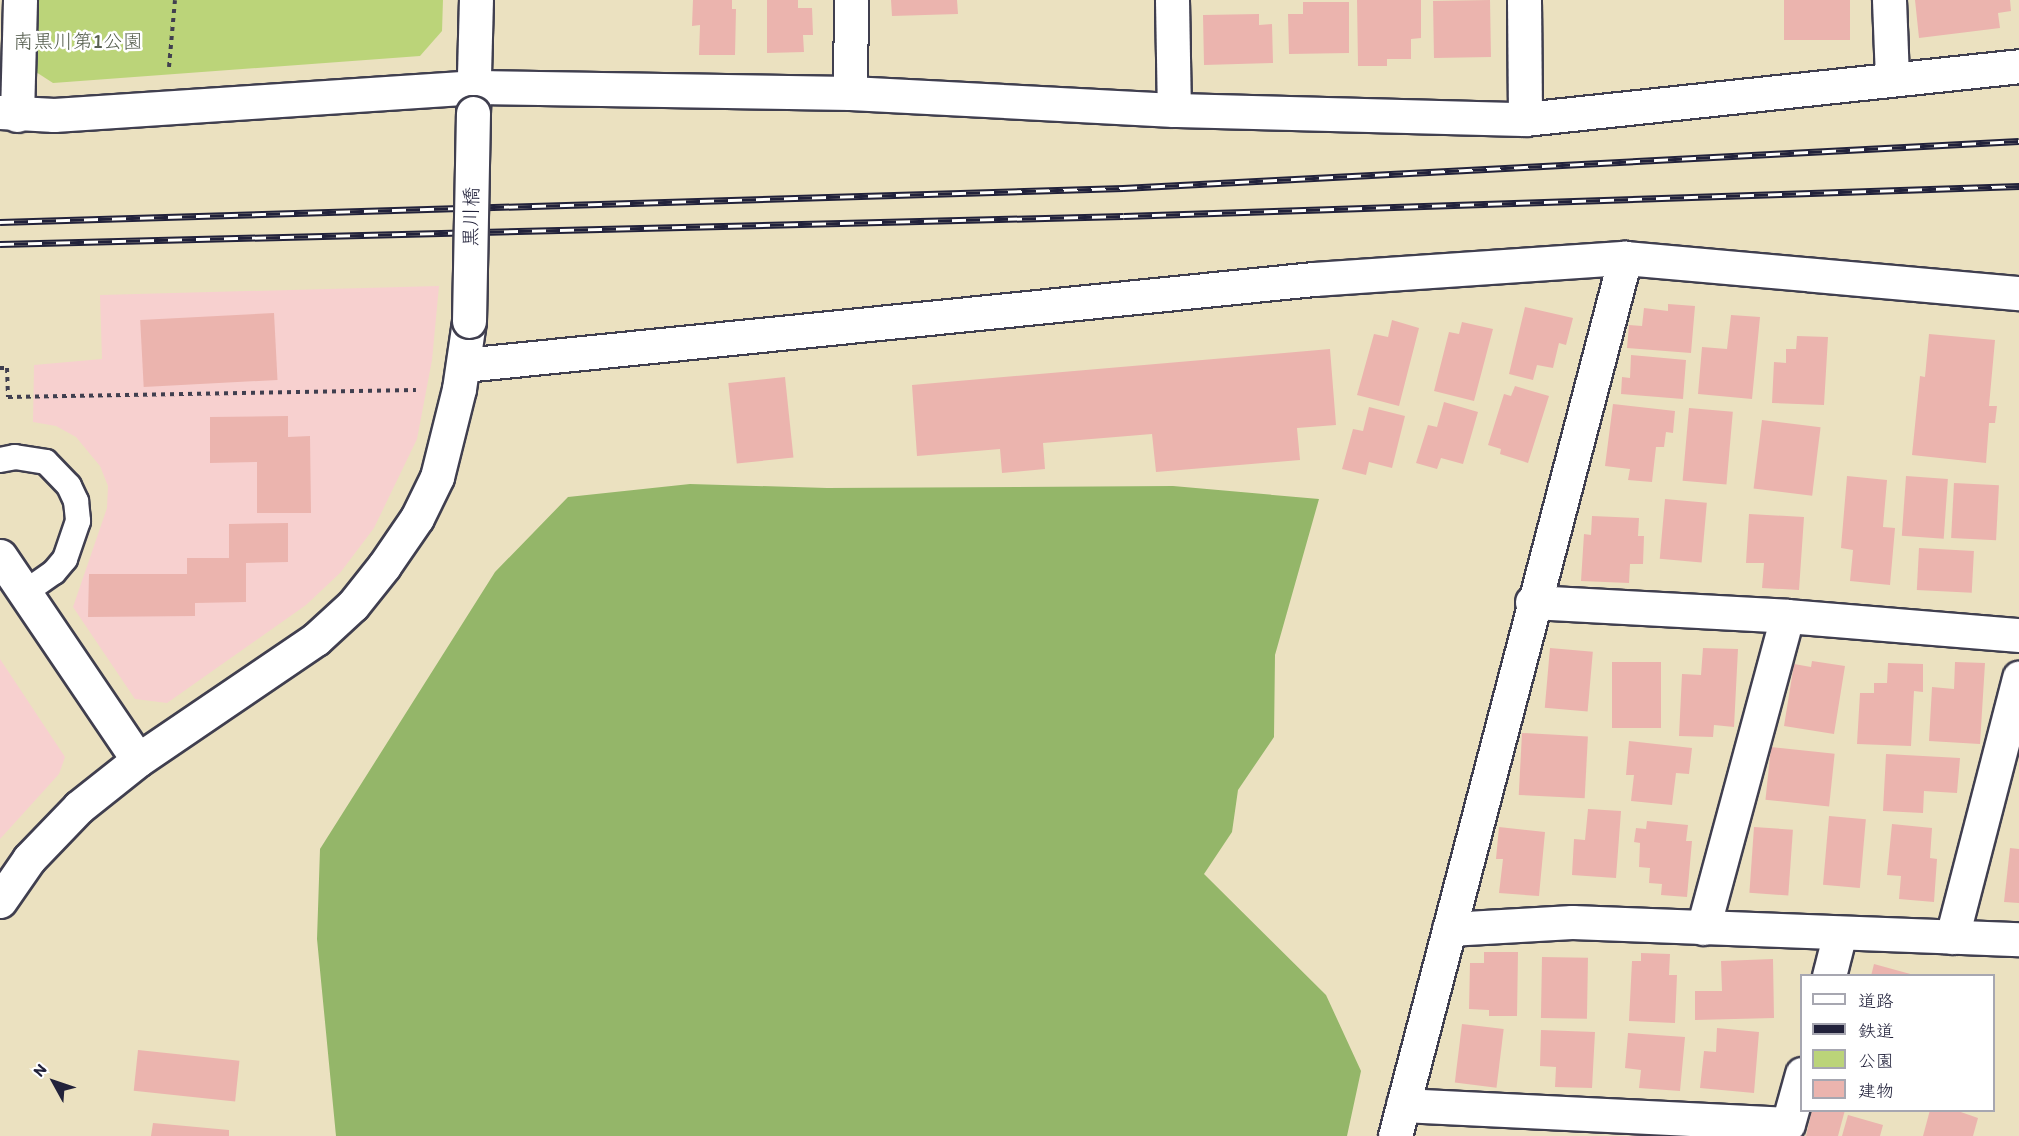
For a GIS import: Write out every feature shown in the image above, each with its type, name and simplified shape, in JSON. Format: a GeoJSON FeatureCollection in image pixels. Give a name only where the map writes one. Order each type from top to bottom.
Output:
{"type":"FeatureCollection","features":[{"type":"Feature","properties":{"kind":"street"},"geometry":{"type":"LineString","coordinates":[[20,0],[8,113],[165,106],[850,93],[1174,110],[1525,119],[1892,77],[2019,66]]}},
{"type":"Feature","properties":{"kind":"street","name":"黒川橋"},"geometry":{"type":"LineString","coordinates":[[0,901],[54,831],[138,760],[316,639],[353,605],[417,518],[437,477],[464,364],[469,321],[476,0]]}},
{"type":"Feature","properties":{"kind":"street"},"geometry":{"type":"LineString","coordinates":[[850,93],[851,0]]}},
{"type":"Feature","properties":{"kind":"street"},"geometry":{"type":"LineString","coordinates":[[1172,0],[1174,110]]}},
{"type":"Feature","properties":{"kind":"street"},"geometry":{"type":"LineString","coordinates":[[1524,0],[1525,119]]}},
{"type":"Feature","properties":{"kind":"street"},"geometry":{"type":"LineString","coordinates":[[1888,0],[1892,77]]}},
{"type":"Feature","properties":{"kind":"street"},"geometry":{"type":"LineString","coordinates":[[1395,1136],[1532,602],[1625,258]]}},
{"type":"Feature","properties":{"kind":"street"},"geometry":{"type":"LineString","coordinates":[[464,364],[1314,279],[1625,258],[2019,293]]}},
{"type":"Feature","properties":{"kind":"street"},"geometry":{"type":"LineString","coordinates":[[0,556],[138,760]]}},
{"type":"Feature","properties":{"kind":"street"},"geometry":{"type":"LineString","coordinates":[[1532,602],[1787,616],[2019,635]]}},
{"type":"Feature","properties":{"kind":"street"},"geometry":{"type":"LineString","coordinates":[[1703,928],[1787,616]]}},
{"type":"Feature","properties":{"kind":"street"},"geometry":{"type":"LineString","coordinates":[[1952,937],[2019,678]]}},
{"type":"Feature","properties":{"kind":"street"},"geometry":{"type":"LineString","coordinates":[[1449,929],[1572,922],[2019,939]]}},
{"type":"Feature","properties":{"kind":"street"},"geometry":{"type":"LineString","coordinates":[[1828,974],[1840,933]]}},
{"type":"Feature","properties":{"kind":"street"},"geometry":{"type":"LineString","coordinates":[[1403,1105],[1788,1124],[1800,1081]]}},
{"type":"Feature","properties":{"kind":"lane"},"geometry":{"type":"LineString","coordinates":[[0,460],[15,456],[46,462],[69,486],[76,501],[78,521],[65,559],[54,572],[24,593]]}},
{"type":"Feature","properties":{"kind":"path"},"geometry":{"type":"LineString","coordinates":[[165,106],[175,0]]}},
{"type":"Feature","properties":{"kind":"path"},"geometry":{"type":"LineString","coordinates":[[0,368],[7,368],[8,397],[420,390]]}},
{"type":"Feature","properties":{"kind":"shaded area"},"geometry":{"type":"Polygon","coordinates":[[[439,286],[432,360],[417,439],[374,528],[340,573],[306,605],[167,703],[135,699],[73,607],[107,508],[108,486],[100,466],[76,437],[56,426],[33,422],[34,365],[102,359],[100,295],[439,286]]]}},
{"type":"Feature","properties":{"kind":"shaded area"},"geometry":{"type":"Polygon","coordinates":[[[0,659],[65,757],[59,774],[0,839],[0,659]]]}},
{"type":"Feature","properties":{"kind":"green space","name":"南黒川第1公園"},"geometry":{"type":"Polygon","coordinates":[[[39,0],[443,0],[442,31],[420,56],[53,83],[36,72],[39,0]]]}},
{"type":"Feature","properties":{"kind":"green space"},"geometry":{"type":"Polygon","coordinates":[[[690,484],[827,488],[1173,486],[1319,499],[1275,655],[1274,737],[1238,790],[1232,832],[1204,874],[1326,995],[1361,1071],[1347,1136],[336,1136],[317,939],[320,849],[495,572],[568,497],[690,484]]]}},
{"type":"Feature","properties":{"kind":"building"},"geometry":{"type":"Polygon","coordinates":[[[693,0],[732,0],[732,9],[736,9],[735,55],[699,55],[700,25],[692,26],[693,0]]]}},
{"type":"Feature","properties":{"kind":"building"},"geometry":{"type":"Polygon","coordinates":[[[767,0],[798,0],[798,8],[812,8],[813,35],[803,35],[804,52],[767,53],[767,0]]]}},
{"type":"Feature","properties":{"kind":"building"},"geometry":{"type":"Polygon","coordinates":[[[891,0],[957,0],[958,14],[892,16],[891,0]]]}},
{"type":"Feature","properties":{"kind":"building"},"geometry":{"type":"Polygon","coordinates":[[[1357,0],[1421,0],[1421,38],[1411,39],[1411,59],[1387,59],[1387,66],[1358,66],[1357,0]]]}},
{"type":"Feature","properties":{"kind":"building"},"geometry":{"type":"Polygon","coordinates":[[[1490,0],[1491,57],[1434,58],[1433,1],[1490,0]]]}},
{"type":"Feature","properties":{"kind":"building"},"geometry":{"type":"Polygon","coordinates":[[[1784,0],[1850,0],[1850,40],[1784,40],[1784,0]]]}},
{"type":"Feature","properties":{"kind":"building"},"geometry":{"type":"Polygon","coordinates":[[[1915,0],[2010,0],[2011,11],[1998,13],[2000,28],[1919,38],[1915,0]]]}},
{"type":"Feature","properties":{"kind":"building"},"geometry":{"type":"Polygon","coordinates":[[[1303,2],[1349,2],[1349,53],[1289,54],[1288,14],[1303,14],[1303,2]]]}},
{"type":"Feature","properties":{"kind":"building"},"geometry":{"type":"Polygon","coordinates":[[[1259,14],[1259,25],[1272,24],[1273,63],[1204,65],[1203,15],[1259,14]]]}},
{"type":"Feature","properties":{"kind":"building"},"geometry":{"type":"Polygon","coordinates":[[[1668,304],[1695,306],[1691,353],[1627,348],[1629,325],[1642,326],[1644,308],[1668,311],[1668,304]]]}},
{"type":"Feature","properties":{"kind":"building"},"geometry":{"type":"Polygon","coordinates":[[[1525,307],[1573,318],[1566,345],[1559,343],[1553,368],[1537,365],[1533,380],[1509,374],[1525,307]]]}},
{"type":"Feature","properties":{"kind":"building"},"geometry":{"type":"Polygon","coordinates":[[[274,313],[278,380],[144,387],[140,320],[274,313]]]}},
{"type":"Feature","properties":{"kind":"building"},"geometry":{"type":"Polygon","coordinates":[[[1731,315],[1760,317],[1752,399],[1698,394],[1702,347],[1727,349],[1731,315]]]}},
{"type":"Feature","properties":{"kind":"building"},"geometry":{"type":"Polygon","coordinates":[[[1392,320],[1419,328],[1399,406],[1357,395],[1374,334],[1388,337],[1392,320]]]}},
{"type":"Feature","properties":{"kind":"building"},"geometry":{"type":"Polygon","coordinates":[[[1462,322],[1493,329],[1474,401],[1434,391],[1449,332],[1459,334],[1462,322]]]}},
{"type":"Feature","properties":{"kind":"building"},"geometry":{"type":"Polygon","coordinates":[[[1929,334],[1995,340],[1989,406],[1997,406],[1995,423],[1989,423],[1986,463],[1912,455],[1920,376],[1925,377],[1929,334]]]}},
{"type":"Feature","properties":{"kind":"building"},"geometry":{"type":"Polygon","coordinates":[[[1797,336],[1828,337],[1824,405],[1772,403],[1774,362],[1786,363],[1786,349],[1796,349],[1797,336]]]}},
{"type":"Feature","properties":{"kind":"building"},"geometry":{"type":"Polygon","coordinates":[[[1330,349],[1336,425],[1297,428],[1300,460],[1156,472],[1152,434],[1043,443],[1045,469],[1002,473],[1000,449],[917,456],[912,385],[1330,349]]]}},
{"type":"Feature","properties":{"kind":"building"},"geometry":{"type":"Polygon","coordinates":[[[1631,355],[1686,360],[1683,399],[1621,394],[1622,377],[1630,378],[1631,355]]]}},
{"type":"Feature","properties":{"kind":"building"},"geometry":{"type":"Polygon","coordinates":[[[785,377],[793,458],[737,464],[728,383],[785,377]]]}},
{"type":"Feature","properties":{"kind":"building"},"geometry":{"type":"Polygon","coordinates":[[[1515,386],[1549,396],[1528,463],[1500,454],[1501,449],[1488,445],[1504,394],[1511,396],[1515,386]]]}},
{"type":"Feature","properties":{"kind":"building"},"geometry":{"type":"Polygon","coordinates":[[[1444,402],[1478,412],[1463,464],[1441,458],[1437,469],[1416,463],[1428,425],[1437,427],[1444,402]]]}},
{"type":"Feature","properties":{"kind":"building"},"geometry":{"type":"Polygon","coordinates":[[[1613,404],[1675,411],[1673,433],[1666,432],[1664,447],[1656,447],[1652,482],[1628,480],[1630,469],[1605,466],[1613,404]]]}},
{"type":"Feature","properties":{"kind":"building"},"geometry":{"type":"Polygon","coordinates":[[[1369,407],[1405,416],[1392,468],[1369,462],[1366,475],[1342,469],[1353,429],[1363,431],[1369,407]]]}},
{"type":"Feature","properties":{"kind":"building"},"geometry":{"type":"Polygon","coordinates":[[[1689,408],[1733,412],[1726,485],[1683,481],[1689,408]]]}},
{"type":"Feature","properties":{"kind":"building"},"geometry":{"type":"Polygon","coordinates":[[[288,416],[288,437],[310,436],[311,513],[257,513],[257,462],[210,463],[210,417],[288,416]]]}},
{"type":"Feature","properties":{"kind":"building"},"geometry":{"type":"Polygon","coordinates":[[[1762,420],[1821,427],[1812,496],[1754,488],[1762,420]]]}},
{"type":"Feature","properties":{"kind":"building"},"geometry":{"type":"Polygon","coordinates":[[[1847,476],[1887,480],[1883,527],[1895,528],[1890,585],[1850,581],[1853,550],[1841,548],[1847,476]]]}},
{"type":"Feature","properties":{"kind":"building"},"geometry":{"type":"Polygon","coordinates":[[[1906,476],[1948,479],[1944,539],[1902,536],[1906,476]]]}},
{"type":"Feature","properties":{"kind":"building"},"geometry":{"type":"Polygon","coordinates":[[[1954,483],[1999,485],[1996,540],[1951,538],[1954,483]]]}},
{"type":"Feature","properties":{"kind":"building"},"geometry":{"type":"Polygon","coordinates":[[[1665,499],[1707,503],[1702,562],[1660,559],[1665,499]]]}},
{"type":"Feature","properties":{"kind":"building"},"geometry":{"type":"Polygon","coordinates":[[[1749,514],[1804,517],[1799,590],[1762,588],[1764,563],[1746,563],[1749,514]]]}},
{"type":"Feature","properties":{"kind":"building"},"geometry":{"type":"Polygon","coordinates":[[[1592,516],[1639,518],[1638,536],[1644,536],[1643,564],[1630,564],[1629,583],[1581,581],[1584,534],[1591,535],[1592,516]]]}},
{"type":"Feature","properties":{"kind":"building"},"geometry":{"type":"Polygon","coordinates":[[[288,523],[288,562],[246,563],[246,602],[195,603],[195,616],[88,617],[89,574],[187,574],[187,558],[229,558],[229,524],[288,523]]]}},
{"type":"Feature","properties":{"kind":"building"},"geometry":{"type":"Polygon","coordinates":[[[1919,548],[1974,551],[1972,593],[1917,590],[1919,548]]]}},
{"type":"Feature","properties":{"kind":"building"},"geometry":{"type":"Polygon","coordinates":[[[1550,648],[1593,652],[1588,712],[1545,708],[1550,648]]]}},
{"type":"Feature","properties":{"kind":"building"},"geometry":{"type":"Polygon","coordinates":[[[1703,648],[1738,649],[1734,727],[1714,725],[1713,737],[1679,736],[1682,674],[1701,675],[1703,648]]]}},
{"type":"Feature","properties":{"kind":"building"},"geometry":{"type":"Polygon","coordinates":[[[1812,661],[1845,666],[1834,734],[1784,726],[1794,664],[1811,667],[1812,661]]]}},
{"type":"Feature","properties":{"kind":"building"},"geometry":{"type":"Polygon","coordinates":[[[1612,662],[1661,662],[1661,728],[1612,728],[1612,662]]]}},
{"type":"Feature","properties":{"kind":"building"},"geometry":{"type":"Polygon","coordinates":[[[1955,662],[1985,663],[1980,744],[1929,741],[1932,687],[1954,689],[1955,662]]]}},
{"type":"Feature","properties":{"kind":"building"},"geometry":{"type":"Polygon","coordinates":[[[1888,663],[1923,664],[1923,692],[1914,691],[1911,746],[1857,744],[1860,693],[1874,693],[1874,683],[1887,683],[1888,663]]]}},
{"type":"Feature","properties":{"kind":"building"},"geometry":{"type":"Polygon","coordinates":[[[1522,733],[1588,736],[1585,798],[1519,795],[1522,733]]]}},
{"type":"Feature","properties":{"kind":"building"},"geometry":{"type":"Polygon","coordinates":[[[1629,741],[1692,748],[1689,774],[1676,773],[1672,805],[1631,801],[1634,775],[1626,775],[1629,741]]]}},
{"type":"Feature","properties":{"kind":"building"},"geometry":{"type":"Polygon","coordinates":[[[1771,747],[1835,754],[1829,806],[1765,800],[1771,747]]]}},
{"type":"Feature","properties":{"kind":"building"},"geometry":{"type":"Polygon","coordinates":[[[1886,754],[1960,758],[1957,793],[1924,791],[1923,813],[1883,811],[1886,754]]]}},
{"type":"Feature","properties":{"kind":"building"},"geometry":{"type":"Polygon","coordinates":[[[1588,809],[1621,811],[1616,878],[1572,875],[1574,839],[1585,840],[1588,809]]]}},
{"type":"Feature","properties":{"kind":"building"},"geometry":{"type":"Polygon","coordinates":[[[1829,816],[1866,819],[1860,888],[1823,885],[1829,816]]]}},
{"type":"Feature","properties":{"kind":"building"},"geometry":{"type":"Polygon","coordinates":[[[1647,821],[1688,825],[1686,841],[1692,841],[1687,897],[1661,895],[1662,884],[1649,883],[1650,868],[1639,867],[1640,843],[1634,842],[1636,828],[1646,829],[1647,821]]]}},
{"type":"Feature","properties":{"kind":"building"},"geometry":{"type":"Polygon","coordinates":[[[1892,824],[1932,828],[1930,858],[1937,859],[1934,902],[1899,899],[1901,876],[1887,875],[1892,824]]]}},
{"type":"Feature","properties":{"kind":"building"},"geometry":{"type":"Polygon","coordinates":[[[1499,827],[1545,832],[1539,896],[1499,893],[1503,859],[1496,859],[1499,827]]]}},
{"type":"Feature","properties":{"kind":"building"},"geometry":{"type":"Polygon","coordinates":[[[1754,827],[1793,830],[1788,896],[1749,893],[1754,827]]]}},
{"type":"Feature","properties":{"kind":"building"},"geometry":{"type":"Polygon","coordinates":[[[2010,848],[2019,849],[2019,903],[2004,902],[2010,848]]]}},
{"type":"Feature","properties":{"kind":"building"},"geometry":{"type":"Polygon","coordinates":[[[1484,952],[1518,952],[1517,1016],[1489,1016],[1489,1010],[1469,1009],[1470,963],[1484,963],[1484,952]]]}},
{"type":"Feature","properties":{"kind":"building"},"geometry":{"type":"Polygon","coordinates":[[[1641,953],[1670,954],[1669,975],[1677,975],[1675,1023],[1629,1021],[1632,961],[1641,961],[1641,953]]]}},
{"type":"Feature","properties":{"kind":"building"},"geometry":{"type":"Polygon","coordinates":[[[1542,957],[1588,958],[1587,1019],[1541,1018],[1542,957]]]}},
{"type":"Feature","properties":{"kind":"building"},"geometry":{"type":"Polygon","coordinates":[[[1773,959],[1774,1018],[1695,1020],[1695,991],[1722,991],[1721,961],[1773,959]]]}},
{"type":"Feature","properties":{"kind":"building"},"geometry":{"type":"Polygon","coordinates":[[[1874,964],[1910,974],[1872,974],[1874,964]]]}},
{"type":"Feature","properties":{"kind":"building"},"geometry":{"type":"Polygon","coordinates":[[[1462,1024],[1504,1029],[1496,1088],[1455,1083],[1462,1024]]]}},
{"type":"Feature","properties":{"kind":"building"},"geometry":{"type":"Polygon","coordinates":[[[1717,1028],[1759,1032],[1754,1093],[1700,1088],[1704,1051],[1716,1052],[1717,1028]]]}},
{"type":"Feature","properties":{"kind":"building"},"geometry":{"type":"Polygon","coordinates":[[[1541,1030],[1595,1032],[1592,1088],[1555,1087],[1556,1067],[1540,1066],[1541,1030]]]}},
{"type":"Feature","properties":{"kind":"building"},"geometry":{"type":"Polygon","coordinates":[[[1628,1033],[1685,1037],[1680,1091],[1639,1088],[1641,1070],[1625,1068],[1628,1033]]]}},
{"type":"Feature","properties":{"kind":"building"},"geometry":{"type":"Polygon","coordinates":[[[138,1050],[239,1061],[235,1101],[134,1091],[138,1050]]]}},
{"type":"Feature","properties":{"kind":"building"},"geometry":{"type":"Polygon","coordinates":[[[1812,1112],[1844,1112],[1838,1136],[1806,1136],[1812,1112]]]}},
{"type":"Feature","properties":{"kind":"building"},"geometry":{"type":"Polygon","coordinates":[[[1929,1112],[1961,1112],[1978,1118],[1973,1136],[1923,1136],[1929,1112]]]}},
{"type":"Feature","properties":{"kind":"building"},"geometry":{"type":"Polygon","coordinates":[[[1848,1115],[1883,1125],[1880,1136],[1842,1136],[1848,1115]]]}},
{"type":"Feature","properties":{"kind":"building"},"geometry":{"type":"Polygon","coordinates":[[[153,1123],[229,1130],[229,1136],[151,1136],[153,1123]]]}},
{"type":"Feature","properties":{"kind":"railway"},"geometry":{"type":"LineString","coordinates":[[0,222],[1123,188],[2019,141]]}},
{"type":"Feature","properties":{"kind":"railway"},"geometry":{"type":"LineString","coordinates":[[0,244],[1124,216],[2019,186]]}}]}
